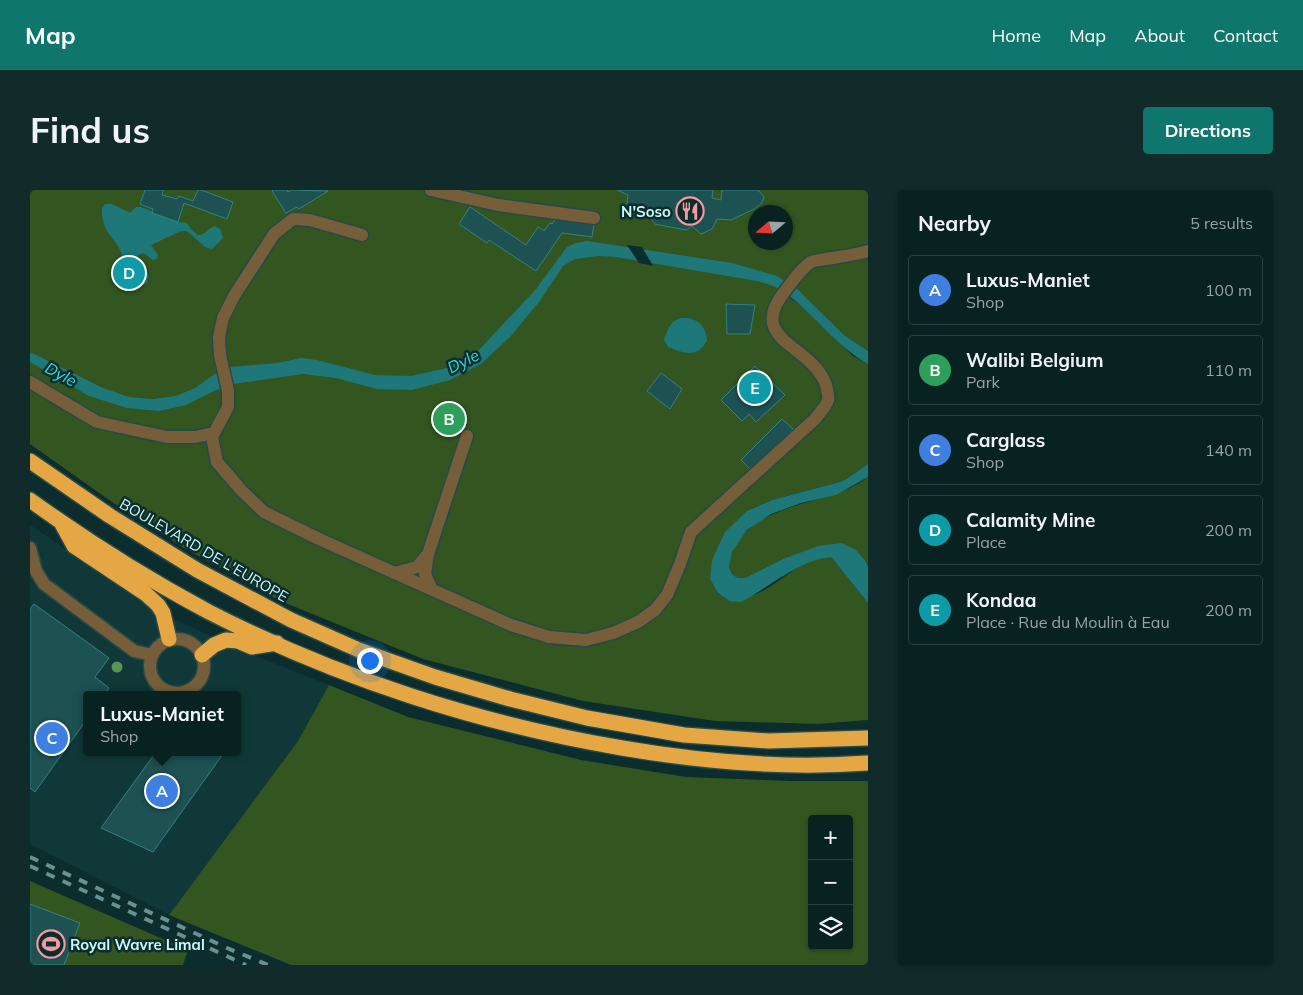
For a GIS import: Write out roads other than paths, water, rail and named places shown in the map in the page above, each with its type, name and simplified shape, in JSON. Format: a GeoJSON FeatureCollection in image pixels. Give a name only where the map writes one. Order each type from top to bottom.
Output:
{"type":"FeatureCollection","features":[{"type":"Feature","properties":{"kind":"highway","name":"BOULEVARD DE L'EUROPE"},"geometry":{"type":"LineString","coordinates":[[30,461],[110,516],[197,570],[282,616],[359,650],[435,677],[510,699],[587,718],[684,735],[768,740],[868,738]]}},
{"type":"Feature","properties":{"kind":"highway"},"geometry":{"type":"LineString","coordinates":[[30,500],[139,572],[210,612],[353,676],[426,701],[500,723],[585,742],[690,759],[765,764],[868,763]]}},
{"type":"Feature","properties":{"kind":"highway"},"geometry":{"type":"LineString","coordinates":[[61,522],[74,546],[146,594],[158,605],[163,613],[169,639]]}},
{"type":"Feature","properties":{"kind":"highway"},"geometry":{"type":"LineString","coordinates":[[202,655],[214,645],[226,640],[238,641],[252,647],[277,643]]}},
{"type":"Feature","properties":{"kind":"street"},"geometry":{"type":"LineString","coordinates":[[431,190],[498,205],[594,218]]}},
{"type":"Feature","properties":{"kind":"street"},"geometry":{"type":"LineString","coordinates":[[362,234],[310,220],[293,219],[274,234],[234,296],[223,318],[219,337],[220,355],[228,391],[228,406],[212,437],[217,462],[241,490],[264,512],[511,625],[549,637],[586,640],[613,633],[638,622],[655,610],[667,595],[691,532],[815,419],[826,405],[828,399],[823,378],[816,366],[778,334],[773,325],[774,309],[780,297],[808,265],[868,251]]}},
{"type":"Feature","properties":{"kind":"street"},"geometry":{"type":"LineString","coordinates":[[30,382],[97,422],[168,436],[195,437],[214,433]]}},
{"type":"Feature","properties":{"kind":"street"},"geometry":{"type":"LineString","coordinates":[[432,590],[425,574],[428,554],[467,436]]}},
{"type":"Feature","properties":{"kind":"street"},"geometry":{"type":"LineString","coordinates":[[30,548],[36,571],[44,584],[134,651],[152,655]]}},
{"type":"Feature","properties":{"kind":"street"},"geometry":{"type":"LineString","coordinates":[[394,573],[417,567],[428,554]]}},
{"type":"Feature","properties":{"kind":"street"},"geometry":{"type":"LineString","coordinates":[[167,691],[160,687],[151,675],[150,665],[152,655],[159,645],[169,639],[185,639],[198,648],[202,655],[203,672],[200,680],[186,691]]}},
{"type":"Feature","properties":{"kind":"water"},"geometry":{"type":"Polygon","coordinates":[[[105,204],[112,204],[130,213],[136,207],[141,207],[178,222],[187,223],[198,235],[215,226],[221,230],[223,238],[212,249],[205,247],[187,231],[181,231],[151,245],[158,255],[157,259],[153,260],[144,253],[138,255],[149,276],[147,283],[143,285],[136,280],[130,281],[125,275],[120,251],[103,222],[102,208],[105,204]]]}},
{"type":"Feature","properties":{"kind":"water","name":"Dyle"},"geometry":{"type":"Polygon","coordinates":[[[587,241],[732,263],[777,276],[796,288],[843,334],[868,351],[868,364],[844,347],[791,297],[774,286],[757,281],[616,257],[598,256],[575,259],[563,266],[539,302],[510,337],[481,364],[450,380],[412,390],[377,389],[336,378],[303,374],[233,384],[186,405],[159,411],[127,408],[89,396],[30,362],[30,352],[103,388],[129,397],[153,399],[176,396],[195,388],[215,374],[230,367],[278,363],[301,358],[317,360],[375,375],[411,376],[447,368],[459,359],[477,352],[536,289],[567,247],[587,241]]]}},
{"type":"Feature","properties":{"kind":"water"},"geometry":{"type":"Polygon","coordinates":[[[681,318],[692,319],[703,326],[707,341],[699,350],[690,353],[680,351],[668,347],[664,340],[672,323],[681,318]]]}},
{"type":"Feature","properties":{"kind":"water"},"geometry":{"type":"Polygon","coordinates":[[[868,464],[868,477],[836,495],[801,503],[771,514],[747,530],[732,552],[729,567],[732,574],[738,578],[745,578],[783,559],[818,546],[842,543],[856,550],[865,560],[868,567],[868,603],[832,558],[811,562],[799,567],[741,602],[729,601],[717,592],[710,579],[712,560],[725,532],[747,511],[772,500],[843,481],[868,464]]]}},
{"type":"Feature","properties":{"kind":"railway"},"geometry":{"type":"LineString","coordinates":[[30,857],[268,965]]}},
{"type":"Feature","properties":{"kind":"railway"},"geometry":{"type":"LineString","coordinates":[[30,866],[246,965]]}},
{"type":"Feature","properties":{"kind":"place","name":"N'Soso"},"geometry":{"type":"Point","coordinates":[690,211]}},
{"type":"Feature","properties":{"kind":"place","name":"Calamity Mine"},"geometry":{"type":"Point","coordinates":[129,273]}},
{"type":"Feature","properties":{"kind":"place","name":"Kondaa"},"geometry":{"type":"Point","coordinates":[755,388]}},
{"type":"Feature","properties":{"kind":"place","name":"Walibi Belgium"},"geometry":{"type":"Point","coordinates":[449,419]}},
{"type":"Feature","properties":{"kind":"place","name":"Carglass"},"geometry":{"type":"Point","coordinates":[52,738]}},
{"type":"Feature","properties":{"kind":"place","name":"Luxus-Maniet"},"geometry":{"type":"Point","coordinates":[162,791]}},
{"type":"Feature","properties":{"kind":"place","name":"Royal Wavre Limal"},"geometry":{"type":"Point","coordinates":[51,944]}}]}
